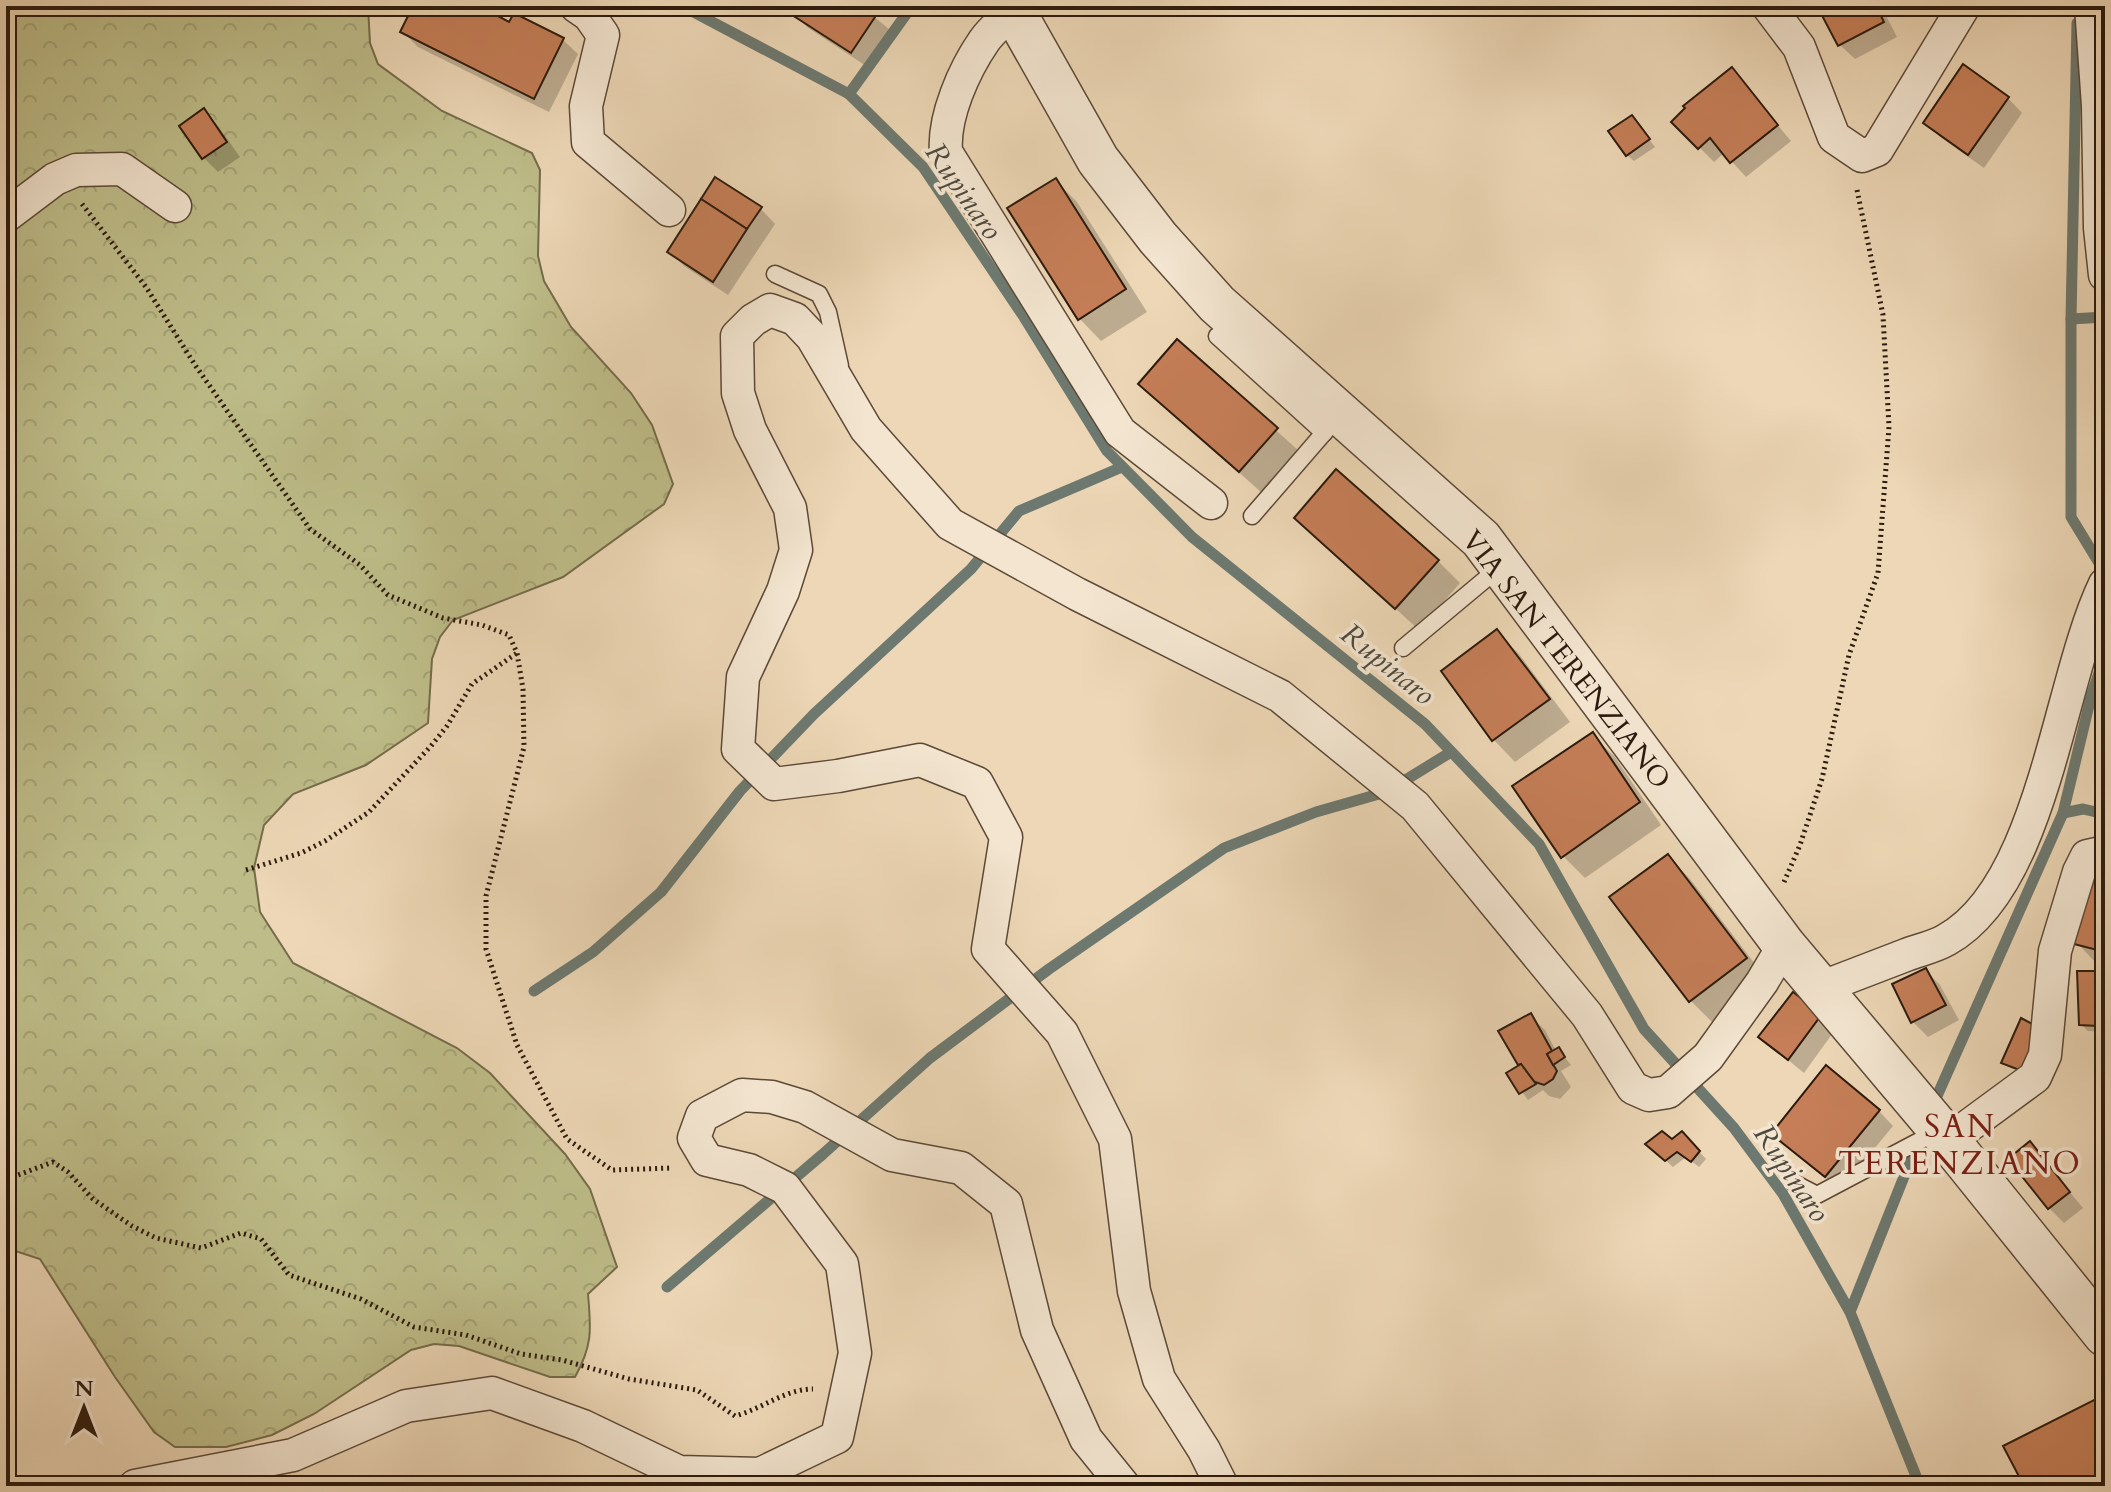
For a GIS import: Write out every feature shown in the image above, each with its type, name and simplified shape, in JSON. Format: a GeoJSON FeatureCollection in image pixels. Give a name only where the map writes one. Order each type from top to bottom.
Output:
{"type":"FeatureCollection","features":[{"type":"Feature","properties":{"kind":"street"},"geometry":{"type":"LineString","coordinates":[[576,6],[589,15],[603,35],[586,106],[588,142],[669,210]]}},
{"type":"Feature","properties":{"kind":"street"},"geometry":{"type":"LineString","coordinates":[[1768,6],[1799,47],[1834,137],[1862,156],[1877,150],[1964,6]]}},
{"type":"Feature","properties":{"kind":"street"},"geometry":{"type":"LineString","coordinates":[[2091,6],[2098,106],[2100,228],[2105,275]]}},
{"type":"Feature","properties":{"kind":"street"},"geometry":{"type":"LineString","coordinates":[[1013,8],[985,40],[963,80],[946,122],[946,152],[1120,432],[1211,503]]}},
{"type":"Feature","properties":{"kind":"street","name":"VIA SAN TERENZIANO"},"geometry":{"type":"LineString","coordinates":[[1013,8],[1098,160],[1158,238],[1332,424],[1481,539],[1784,945],[1944,1135],[2105,1335]]}},
{"type":"Feature","properties":{"kind":"street"},"geometry":{"type":"LineString","coordinates":[[6,216],[55,179],[76,170],[122,169],[175,206]]}},
{"type":"Feature","properties":{"kind":"street"},"geometry":{"type":"LineString","coordinates":[[1222,1486],[1204,1450],[1159,1379],[1134,1291],[1115,1139],[1062,1033],[988,949],[1006,837],[977,783],[920,760],[838,776],[774,784],[738,749],[743,677],[783,591],[796,550],[790,508],[750,430],[738,393],[737,336],[753,320],[770,310],[795,319],[812,337],[866,429],[950,524],[1077,594],[1280,696],[1415,806],[1587,1015],[1633,1088],[1649,1095],[1668,1092],[1708,1057],[1762,982],[1784,945]]}},
{"type":"Feature","properties":{"kind":"street"},"geometry":{"type":"LineString","coordinates":[[1820,988],[1946,940],[1978,917],[2001,884],[2024,835],[2048,772],[2090,615],[2105,584]]}},
{"type":"Feature","properties":{"kind":"street"},"geometry":{"type":"LineString","coordinates":[[1944,1135],[2035,1077],[2045,1055],[2055,951],[2079,872],[2087,856],[2105,852]]}},
{"type":"Feature","properties":{"kind":"street"},"geometry":{"type":"LineString","coordinates":[[135,1486],[293,1455],[406,1406],[492,1393],[583,1426],[679,1472],[760,1474],[837,1437],[855,1353],[842,1264],[785,1188],[749,1170],[707,1160],[694,1138],[702,1116],[742,1095],[772,1097],[805,1107],[892,1155],[961,1168],[1006,1204],[1037,1330],[1086,1439],[1124,1486]]}},
{"type":"Feature","properties":{"kind":"lane"},"geometry":{"type":"LineString","coordinates":[[775,274],[819,294],[828,312],[846,395]]}},
{"type":"Feature","properties":{"kind":"lane"},"geometry":{"type":"LineString","coordinates":[[1217,336],[1332,424],[1252,516]]}},
{"type":"Feature","properties":{"kind":"lane"},"geometry":{"type":"LineString","coordinates":[[1403,648],[1501,566]]}},
{"type":"Feature","properties":{"kind":"lane"},"geometry":{"type":"LineString","coordinates":[[1794,1183],[1817,1195],[1844,1179],[1944,1135]]}},
{"type":"Feature","properties":{"kind":"path"},"geometry":{"type":"LineString","coordinates":[[55,179],[83,205],[146,287],[195,365],[310,529],[360,565],[388,595],[443,618],[482,625],[509,635],[517,653],[523,689],[524,747],[486,896],[486,949],[517,1045],[567,1139],[612,1170],[672,1168],[707,1160]]}},
{"type":"Feature","properties":{"kind":"path"},"geometry":{"type":"LineString","coordinates":[[1783,886],[1822,779],[1849,655],[1878,573],[1889,427],[1883,315],[1856,185]]}},
{"type":"Feature","properties":{"kind":"path"},"geometry":{"type":"LineString","coordinates":[[246,870],[301,853],[369,812],[439,736],[472,684],[517,653]]}},
{"type":"Feature","properties":{"kind":"path"},"geometry":{"type":"LineString","coordinates":[[6,1162],[18,1175],[53,1162],[68,1172],[93,1199],[132,1226],[156,1238],[201,1248],[241,1233],[261,1239],[289,1275],[361,1299],[414,1327],[466,1335],[521,1354],[562,1360],[629,1379],[697,1390],[735,1416],[796,1389],[819,1389],[835,1400],[837,1437]]}},
{"type":"Feature","properties":{"kind":"green space"},"geometry":{"type":"Polygon","coordinates":[[[6,6],[368,6],[370,43],[378,64],[442,111],[532,153],[540,170],[538,256],[544,281],[571,327],[631,393],[652,425],[673,484],[664,504],[563,577],[453,620],[440,637],[432,659],[428,723],[366,765],[293,794],[264,825],[254,868],[260,912],[293,963],[457,1048],[490,1073],[565,1154],[590,1189],[617,1267],[588,1294],[589,1337],[575,1377],[550,1377],[459,1346],[434,1344],[411,1350],[314,1414],[272,1435],[226,1447],[175,1447],[154,1432],[40,1259],[6,1248],[6,6]]]}},
{"type":"Feature","properties":{"kind":"building"},"geometry":{"type":"Polygon","coordinates":[[[413,6],[484,6],[509,22],[514,13],[564,38],[534,99],[400,32],[413,6]]]}},
{"type":"Feature","properties":{"kind":"building"},"geometry":{"type":"Polygon","coordinates":[[[794,6],[865,6],[877,14],[851,53],[789,13],[794,6]]]}},
{"type":"Feature","properties":{"kind":"building"},"geometry":{"type":"Polygon","coordinates":[[[1817,6],[1876,6],[1884,22],[1838,46],[1817,6]]]}},
{"type":"Feature","properties":{"kind":"building"},"geometry":{"type":"Polygon","coordinates":[[[1963,64],[2009,97],[1968,155],[1923,123],[1963,64]]]}},
{"type":"Feature","properties":{"kind":"building"},"geometry":{"type":"Polygon","coordinates":[[[1732,67],[1778,125],[1730,163],[1710,138],[1698,149],[1671,122],[1685,108],[1683,106],[1732,67]]]}},
{"type":"Feature","properties":{"kind":"building"},"geometry":{"type":"Polygon","coordinates":[[[204,108],[227,142],[202,159],[179,126],[204,108]]]}},
{"type":"Feature","properties":{"kind":"building"},"geometry":{"type":"Polygon","coordinates":[[[1632,115],[1650,139],[1626,156],[1608,131],[1632,115]]]}},
{"type":"Feature","properties":{"kind":"building"},"geometry":{"type":"Polygon","coordinates":[[[715,177],[762,207],[747,229],[701,199],[715,177]]]}},
{"type":"Feature","properties":{"kind":"building"},"geometry":{"type":"Polygon","coordinates":[[[1056,178],[1126,289],[1078,320],[1007,208],[1056,178]]]}},
{"type":"Feature","properties":{"kind":"building"},"geometry":{"type":"Polygon","coordinates":[[[701,199],[747,229],[713,282],[667,252],[701,199]]]}},
{"type":"Feature","properties":{"kind":"building"},"geometry":{"type":"Polygon","coordinates":[[[1177,339],[1278,428],[1239,472],[1138,384],[1177,339]]]}},
{"type":"Feature","properties":{"kind":"building"},"geometry":{"type":"Polygon","coordinates":[[[1336,469],[1439,560],[1395,609],[1294,518],[1336,469]]]}},
{"type":"Feature","properties":{"kind":"building"},"geometry":{"type":"Polygon","coordinates":[[[1497,629],[1550,699],[1492,741],[1441,671],[1497,629]]]}},
{"type":"Feature","properties":{"kind":"building"},"geometry":{"type":"Polygon","coordinates":[[[1593,732],[1640,802],[1561,858],[1512,786],[1593,732]]]}},
{"type":"Feature","properties":{"kind":"building"},"geometry":{"type":"Polygon","coordinates":[[[1668,854],[1747,958],[1689,1002],[1609,897],[1668,854]]]}},
{"type":"Feature","properties":{"kind":"building"},"geometry":{"type":"Polygon","coordinates":[[[2093,872],[2105,876],[2105,952],[2074,944],[2093,872]]]}},
{"type":"Feature","properties":{"kind":"building"},"geometry":{"type":"Polygon","coordinates":[[[2097,966],[2105,966],[2105,1027],[2098,1026],[2097,966]]]}},
{"type":"Feature","properties":{"kind":"building"},"geometry":{"type":"Polygon","coordinates":[[[1926,968],[1946,1005],[1911,1023],[1892,984],[1926,968]]]}},
{"type":"Feature","properties":{"kind":"building"},"geometry":{"type":"Polygon","coordinates":[[[2077,971],[2098,971],[2098,1026],[2079,1025],[2077,971]]]}},
{"type":"Feature","properties":{"kind":"building"},"geometry":{"type":"Polygon","coordinates":[[[1793,992],[1822,1014],[1788,1060],[1758,1037],[1793,992]]]}},
{"type":"Feature","properties":{"kind":"building"},"geometry":{"type":"Polygon","coordinates":[[[1531,1013],[1552,1051],[1547,1054],[1557,1071],[1553,1079],[1544,1085],[1532,1081],[1521,1064],[1518,1065],[1498,1031],[1531,1013]]]}},
{"type":"Feature","properties":{"kind":"building"},"geometry":{"type":"Polygon","coordinates":[[[2021,1018],[2042,1029],[2022,1071],[2001,1063],[2021,1018]]]}},
{"type":"Feature","properties":{"kind":"building"},"geometry":{"type":"Polygon","coordinates":[[[1559,1047],[1565,1057],[1553,1065],[1547,1054],[1559,1047]]]}},
{"type":"Feature","properties":{"kind":"building"},"geometry":{"type":"Polygon","coordinates":[[[1521,1064],[1536,1084],[1519,1094],[1506,1073],[1521,1064]]]}},
{"type":"Feature","properties":{"kind":"building"},"geometry":{"type":"Polygon","coordinates":[[[1826,1065],[1880,1110],[1825,1177],[1771,1134],[1826,1065]]]}},
{"type":"Feature","properties":{"kind":"building"},"geometry":{"type":"Polygon","coordinates":[[[1662,1131],[1672,1139],[1682,1131],[1700,1151],[1691,1162],[1677,1152],[1665,1161],[1645,1144],[1662,1131]]]}},
{"type":"Feature","properties":{"kind":"building"},"geometry":{"type":"Polygon","coordinates":[[[2030,1141],[2070,1192],[2048,1209],[2008,1159],[2030,1141]]]}},
{"type":"Feature","properties":{"kind":"building"},"geometry":{"type":"Polygon","coordinates":[[[2098,1398],[2105,1412],[2105,1486],[2024,1486],[2003,1446],[2098,1398]]]}},
{"type":"Feature","properties":{"kind":"waterway","name":"Rupinaro"},"geometry":{"type":"LineString","coordinates":[[682,6],[849,94],[923,167],[1024,317],[1107,451],[1192,537],[1425,724],[1539,844],[1644,1029],[1734,1128],[1783,1194],[1850,1312],[1920,1486]]}},
{"type":"Feature","properties":{"kind":"waterway"},"geometry":{"type":"LineString","coordinates":[[849,94],[912,6]]}},
{"type":"Feature","properties":{"kind":"waterway"},"geometry":{"type":"LineString","coordinates":[[2077,23],[2071,319],[2071,517],[2099,563]]}},
{"type":"Feature","properties":{"kind":"waterway"},"geometry":{"type":"LineString","coordinates":[[2071,319],[2105,317]]}},
{"type":"Feature","properties":{"kind":"waterway"},"geometry":{"type":"LineString","coordinates":[[534,991],[593,952],[661,892],[740,791],[814,714],[971,569],[1019,511],[1122,467]]}},
{"type":"Feature","properties":{"kind":"waterway"},"geometry":{"type":"LineString","coordinates":[[1933,1105],[2063,813],[2091,697],[2105,655]]}},
{"type":"Feature","properties":{"kind":"waterway"},"geometry":{"type":"LineString","coordinates":[[667,1287],[930,1058],[1049,969],[1224,848],[1316,812],[1386,792],[1451,752]]}},
{"type":"Feature","properties":{"kind":"waterway"},"geometry":{"type":"LineString","coordinates":[[2063,813],[2083,809],[2105,814]]}},
{"type":"Feature","properties":{"kind":"waterway"},"geometry":{"type":"LineString","coordinates":[[1850,1312],[1919,1139]]}},
{"type":"Feature","properties":{"kind":"district","name":"SAN TERENZIANO"},"geometry":{"type":"Point","coordinates":[1960,1144]}}]}
